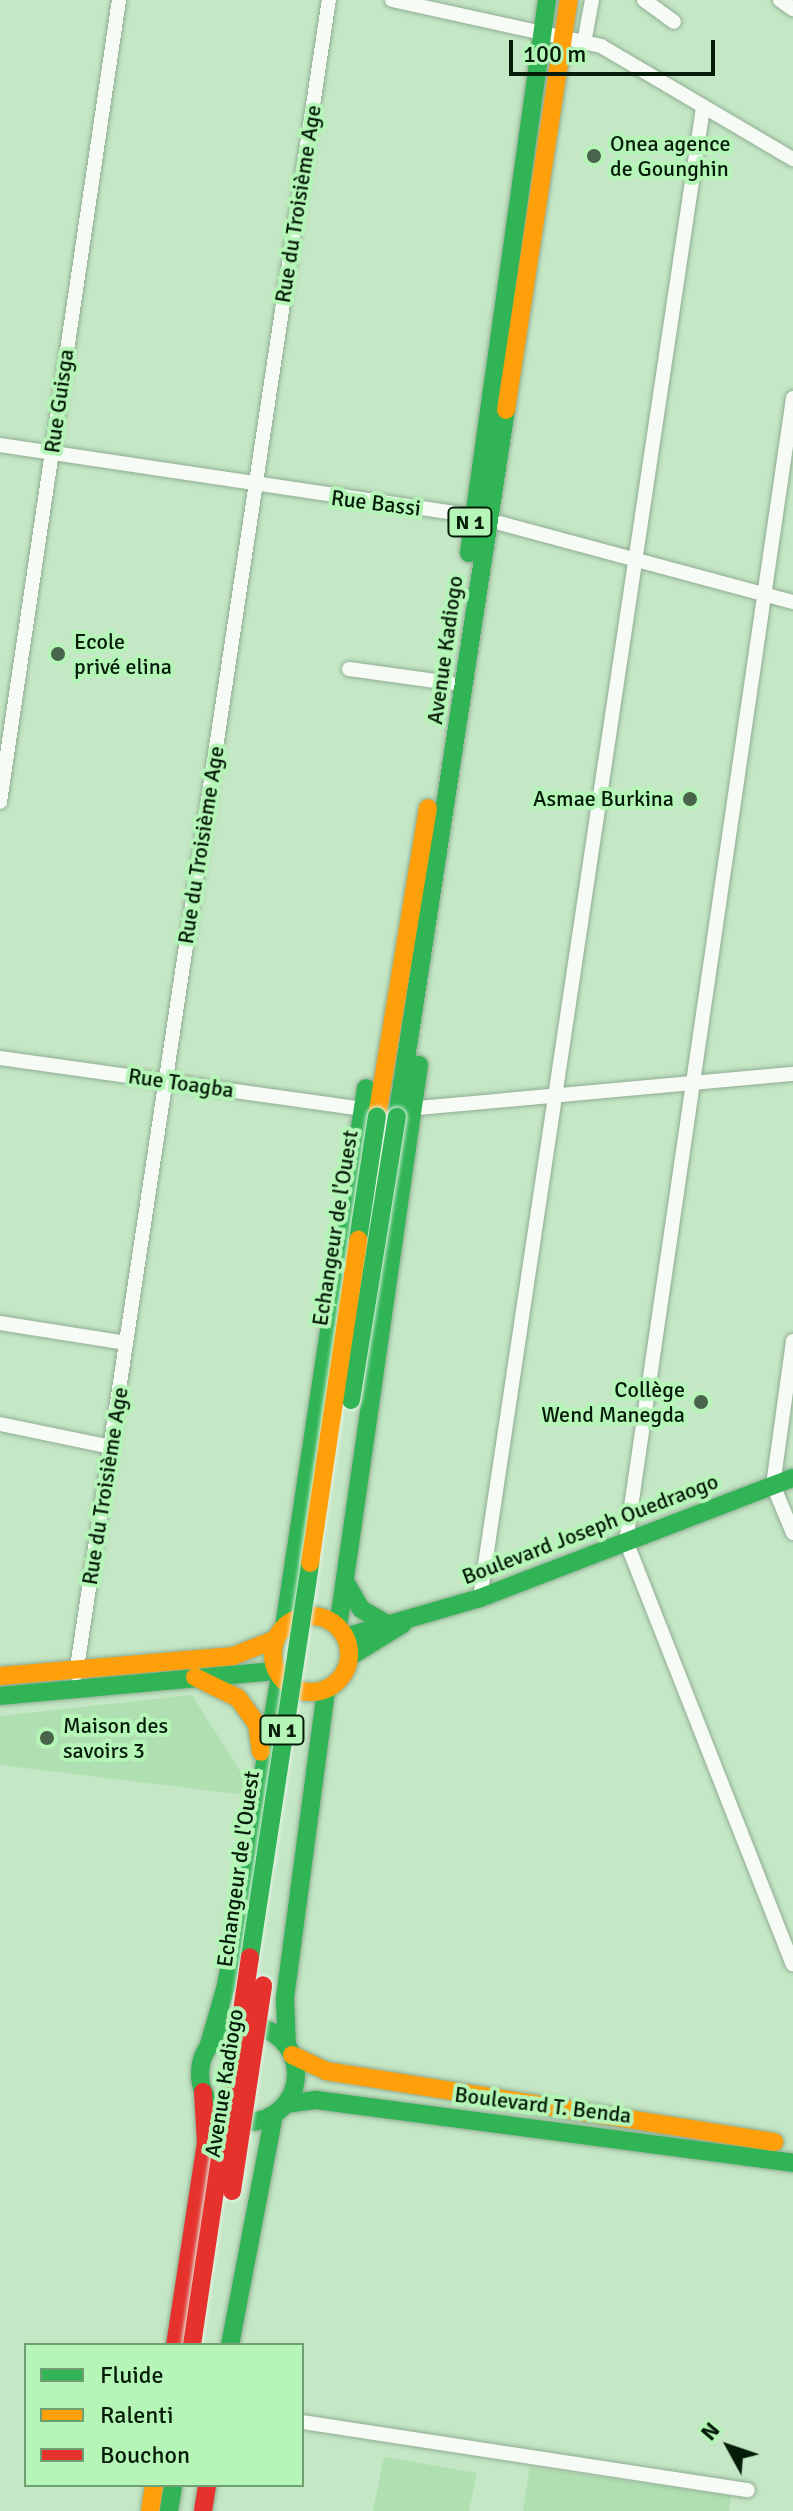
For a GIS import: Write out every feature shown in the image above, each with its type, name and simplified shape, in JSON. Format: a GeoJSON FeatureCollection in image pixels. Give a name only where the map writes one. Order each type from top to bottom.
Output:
{"type":"FeatureCollection","features":[{"type":"Feature","properties":{"kind":"main road","name":"Avenue Kadiogo"},"geometry":{"type":"LineString","coordinates":[[369,1113],[387,1042],[450,683],[468,601],[547,0]]}},
{"type":"Feature","properties":{"kind":"main road","name":"Avenue Kadiogo"},"geometry":{"type":"LineString","coordinates":[[397,1117],[410,1040],[479,517],[569,0]]}},
{"type":"Feature","properties":{"kind":"main road","name":"N 1"},"geometry":{"type":"LineString","coordinates":[[278,1673],[300,1691],[326,1689],[342,1676],[349,1657],[342,1632],[346,1583],[418,1108],[410,1040]]}},
{"type":"Feature","properties":{"kind":"main road","name":"N 1"},"geometry":{"type":"LineString","coordinates":[[175,2343],[206,2143],[203,2092],[208,2048],[226,1986],[264,1769],[278,1673],[280,1633],[369,1113]]}},
{"type":"Feature","properties":{"kind":"main road","name":"Echangeur de l'Ouest"},"geometry":{"type":"LineString","coordinates":[[192,2343],[369,1113]]}},
{"type":"Feature","properties":{"kind":"main road","name":"Echangeur de l'Ouest"},"geometry":{"type":"LineString","coordinates":[[312,1637],[397,1117]]}},
{"type":"Feature","properties":{"kind":"main road","name":"Boulevard Joseph Ouedraogo"},"geometry":{"type":"LineString","coordinates":[[342,1632],[395,1624],[480,1598],[793,1478]]}},
{"type":"Feature","properties":{"kind":"main road"},"geometry":{"type":"LineString","coordinates":[[346,1583],[361,1609],[395,1624]]}},
{"type":"Feature","properties":{"kind":"main road"},"geometry":{"type":"LineString","coordinates":[[0,1676],[233,1656],[318,1616],[342,1632]]}},
{"type":"Feature","properties":{"kind":"main road","name":"Boulevard Joseph Ouedraogo"},"geometry":{"type":"LineString","coordinates":[[349,1657],[395,1624]]}},
{"type":"Feature","properties":{"kind":"main road","name":"Avenue Kadiogo"},"geometry":{"type":"LineString","coordinates":[[209,2343],[312,1637]]}},
{"type":"Feature","properties":{"kind":"main road"},"geometry":{"type":"LineString","coordinates":[[0,1696],[195,1677],[278,1673]]}},
{"type":"Feature","properties":{"kind":"main road"},"geometry":{"type":"LineString","coordinates":[[195,1677],[248,1710],[264,1769]]}},
{"type":"Feature","properties":{"kind":"main road","name":"N 1"},"geometry":{"type":"LineString","coordinates":[[230,2343],[264,2141],[295,2086],[285,1998],[326,1689]]}},
{"type":"Feature","properties":{"kind":"main road"},"geometry":{"type":"LineString","coordinates":[[208,2048],[247,2026],[290,2050]]}},
{"type":"Feature","properties":{"kind":"main road","name":"Boulevard T. Benda"},"geometry":{"type":"LineString","coordinates":[[290,2050],[326,2071],[793,2145]]}},
{"type":"Feature","properties":{"kind":"main road"},"geometry":{"type":"LineString","coordinates":[[203,2092],[233,2121],[280,2110]]}},
{"type":"Feature","properties":{"kind":"main road","name":"Boulevard T. Benda"},"geometry":{"type":"LineString","coordinates":[[280,2110],[316,2100],[793,2163]]}},
{"type":"Feature","properties":{"kind":"main road"},"geometry":{"type":"LineString","coordinates":[[150,2511],[154,2487]]}},
{"type":"Feature","properties":{"kind":"main road"},"geometry":{"type":"LineString","coordinates":[[169,2511],[173,2487]]}},
{"type":"Feature","properties":{"kind":"main road"},"geometry":{"type":"LineString","coordinates":[[185,2511],[189,2487]]}},
{"type":"Feature","properties":{"kind":"main road"},"geometry":{"type":"LineString","coordinates":[[203,2511],[207,2487]]}},
{"type":"Feature","properties":{"kind":"street","name":"Rue Guisga"},"geometry":{"type":"LineString","coordinates":[[0,799],[7,706],[52,453],[119,0]]}},
{"type":"Feature","properties":{"kind":"street","name":"Rue du Troisième Age"},"geometry":{"type":"LineString","coordinates":[[74,1690],[329,0]]}},
{"type":"Feature","properties":{"kind":"street"},"geometry":{"type":"LineString","coordinates":[[392,0],[542,31],[623,57],[703,108],[793,159]]}},
{"type":"Feature","properties":{"kind":"street"},"geometry":{"type":"LineString","coordinates":[[584,43],[592,0]]}},
{"type":"Feature","properties":{"kind":"street"},"geometry":{"type":"LineString","coordinates":[[644,0],[674,22]]}},
{"type":"Feature","properties":{"kind":"street"},"geometry":{"type":"LineString","coordinates":[[780,0],[793,9]]}},
{"type":"Feature","properties":{"kind":"street"},"geometry":{"type":"LineString","coordinates":[[480,1598],[703,108]]}},
{"type":"Feature","properties":{"kind":"street"},"geometry":{"type":"LineString","coordinates":[[793,398],[688,1086],[626,1541],[793,1964]]}},
{"type":"Feature","properties":{"kind":"street","name":"Rue Bassi"},"geometry":{"type":"LineString","coordinates":[[0,445],[255,488],[479,517],[793,602]]}},
{"type":"Feature","properties":{"kind":"street"},"geometry":{"type":"LineString","coordinates":[[349,669],[450,683]]}},
{"type":"Feature","properties":{"kind":"street","name":"Rue Toagba"},"geometry":{"type":"LineString","coordinates":[[0,1058],[369,1113]]}},
{"type":"Feature","properties":{"kind":"street"},"geometry":{"type":"LineString","coordinates":[[418,1108],[688,1086],[793,1074]]}},
{"type":"Feature","properties":{"kind":"street"},"geometry":{"type":"LineString","coordinates":[[0,1323],[126,1343]]}},
{"type":"Feature","properties":{"kind":"street"},"geometry":{"type":"LineString","coordinates":[[793,1341],[773,1485],[793,1533]]}},
{"type":"Feature","properties":{"kind":"street"},"geometry":{"type":"LineString","coordinates":[[0,1424],[111,1447]]}},
{"type":"Feature","properties":{"kind":"street"},"geometry":{"type":"LineString","coordinates":[[304,2422],[748,2490]]}},
{"type":"Feature","properties":{"kind":"green space"},"geometry":{"type":"Polygon","coordinates":[[[192,1695],[247,1782],[246,1795],[0,1765],[0,1716],[192,1695]]]}},
{"type":"Feature","properties":{"kind":"green space"},"geometry":{"type":"Polygon","coordinates":[[[384,2457],[477,2473],[469,2511],[373,2511],[384,2457]]]}},
{"type":"Feature","properties":{"kind":"green space"},"geometry":{"type":"Polygon","coordinates":[[[530,2467],[731,2496],[729,2511],[523,2511],[530,2467]]]}},
{"type":"Feature","properties":{"kind":"traffic: fast"},"geometry":{"type":"LineString","coordinates":[[469,553],[547,0]]}},
{"type":"Feature","properties":{"kind":"traffic: fast"},"geometry":{"type":"LineString","coordinates":[[397,1117],[506,410]]}},
{"type":"Feature","properties":{"kind":"traffic: fast"},"geometry":{"type":"LineString","coordinates":[[338,1627],[419,1065]]}},
{"type":"Feature","properties":{"kind":"traffic: fast"},"geometry":{"type":"LineString","coordinates":[[284,1627],[366,1088]]}},
{"type":"Feature","properties":{"kind":"traffic: fast"},"geometry":{"type":"LineString","coordinates":[[358,1240],[377,1116]]}},
{"type":"Feature","properties":{"kind":"traffic: fast"},"geometry":{"type":"LineString","coordinates":[[351,1400],[397,1117]]}},
{"type":"Feature","properties":{"kind":"traffic: fast"},"geometry":{"type":"LineString","coordinates":[[345,1637],[480,1598],[793,1478]]}},
{"type":"Feature","properties":{"kind":"traffic: fast"},"geometry":{"type":"LineString","coordinates":[[250,1957],[310,1563]]}},
{"type":"Feature","properties":{"kind":"traffic: fast"},"geometry":{"type":"LineString","coordinates":[[346,1583],[361,1609],[387,1624]]}},
{"type":"Feature","properties":{"kind":"traffic: fast"},"geometry":{"type":"LineString","coordinates":[[349,1657],[403,1624]]}},
{"type":"Feature","properties":{"kind":"traffic: fast"},"geometry":{"type":"LineString","coordinates":[[0,1696],[277,1671]]}},
{"type":"Feature","properties":{"kind":"traffic: fast"},"geometry":{"type":"LineString","coordinates":[[208,2048],[226,1986],[280,1676]]}},
{"type":"Feature","properties":{"kind":"traffic: fast"},"geometry":{"type":"LineString","coordinates":[[287,2046],[285,1998],[326,1689]]}},
{"type":"Feature","properties":{"kind":"traffic: fast"},"geometry":{"type":"LineString","coordinates":[[248,2026],[266,2030],[282,2040],[292,2056],[296,2074],[292,2092],[282,2108],[266,2118],[248,2122],[230,2118],[214,2108],[204,2092],[200,2074],[204,2056],[214,2040],[230,2030],[248,2026]]}},
{"type":"Feature","properties":{"kind":"traffic: fast"},"geometry":{"type":"LineString","coordinates":[[286,2104],[316,2100],[793,2163]]}},
{"type":"Feature","properties":{"kind":"traffic: fast"},"geometry":{"type":"LineString","coordinates":[[230,2343],[274,2115]]}},
{"type":"Feature","properties":{"kind":"traffic: fast"},"geometry":{"type":"LineString","coordinates":[[169,2511],[173,2487]]}},
{"type":"Feature","properties":{"kind":"traffic: slow"},"geometry":{"type":"LineString","coordinates":[[506,410],[569,0]]}},
{"type":"Feature","properties":{"kind":"traffic: slow"},"geometry":{"type":"LineString","coordinates":[[377,1116],[428,808]]}},
{"type":"Feature","properties":{"kind":"traffic: slow"},"geometry":{"type":"LineString","coordinates":[[310,1563],[358,1240]]}},
{"type":"Feature","properties":{"kind":"traffic: slow"},"geometry":{"type":"LineString","coordinates":[[311,1616],[326,1619],[338,1627],[346,1639],[349,1654],[346,1669],[338,1681],[326,1689],[311,1692],[296,1689],[284,1681],[276,1669],[273,1654],[276,1639],[284,1627],[296,1619],[311,1616]]}},
{"type":"Feature","properties":{"kind":"traffic: slow"},"geometry":{"type":"LineString","coordinates":[[0,1676],[233,1656],[276,1639]]}},
{"type":"Feature","properties":{"kind":"traffic: slow"},"geometry":{"type":"LineString","coordinates":[[195,1677],[238,1698],[257,1724],[261,1752]]}},
{"type":"Feature","properties":{"kind":"traffic: slow"},"geometry":{"type":"LineString","coordinates":[[292,2055],[326,2071],[774,2142]]}},
{"type":"Feature","properties":{"kind":"traffic: slow"},"geometry":{"type":"LineString","coordinates":[[150,2511],[154,2487]]}},
{"type":"Feature","properties":{"kind":"traffic: jam"},"geometry":{"type":"LineString","coordinates":[[192,2343],[250,1957]]}},
{"type":"Feature","properties":{"kind":"traffic: jam"},"geometry":{"type":"LineString","coordinates":[[232,2191],[263,1985]]}},
{"type":"Feature","properties":{"kind":"traffic: jam"},"geometry":{"type":"LineString","coordinates":[[175,2343],[206,2143],[203,2092]]}},
{"type":"Feature","properties":{"kind":"traffic: jam"},"geometry":{"type":"LineString","coordinates":[[203,2511],[207,2487]]}},
{"type":"Feature","properties":{"kind":"place","name":"Onea agence de Gounghin"},"geometry":{"type":"Point","coordinates":[594,156]}},
{"type":"Feature","properties":{"kind":"place","name":"Ecole privé elina"},"geometry":{"type":"Point","coordinates":[58,654]}},
{"type":"Feature","properties":{"kind":"place","name":"Asmae Burkina"},"geometry":{"type":"Point","coordinates":[690,799]}},
{"type":"Feature","properties":{"kind":"place","name":"Collège Wend Manegda"},"geometry":{"type":"Point","coordinates":[701,1402]}},
{"type":"Feature","properties":{"kind":"place","name":"Maison des savoirs 3"},"geometry":{"type":"Point","coordinates":[47,1738]}}]}
